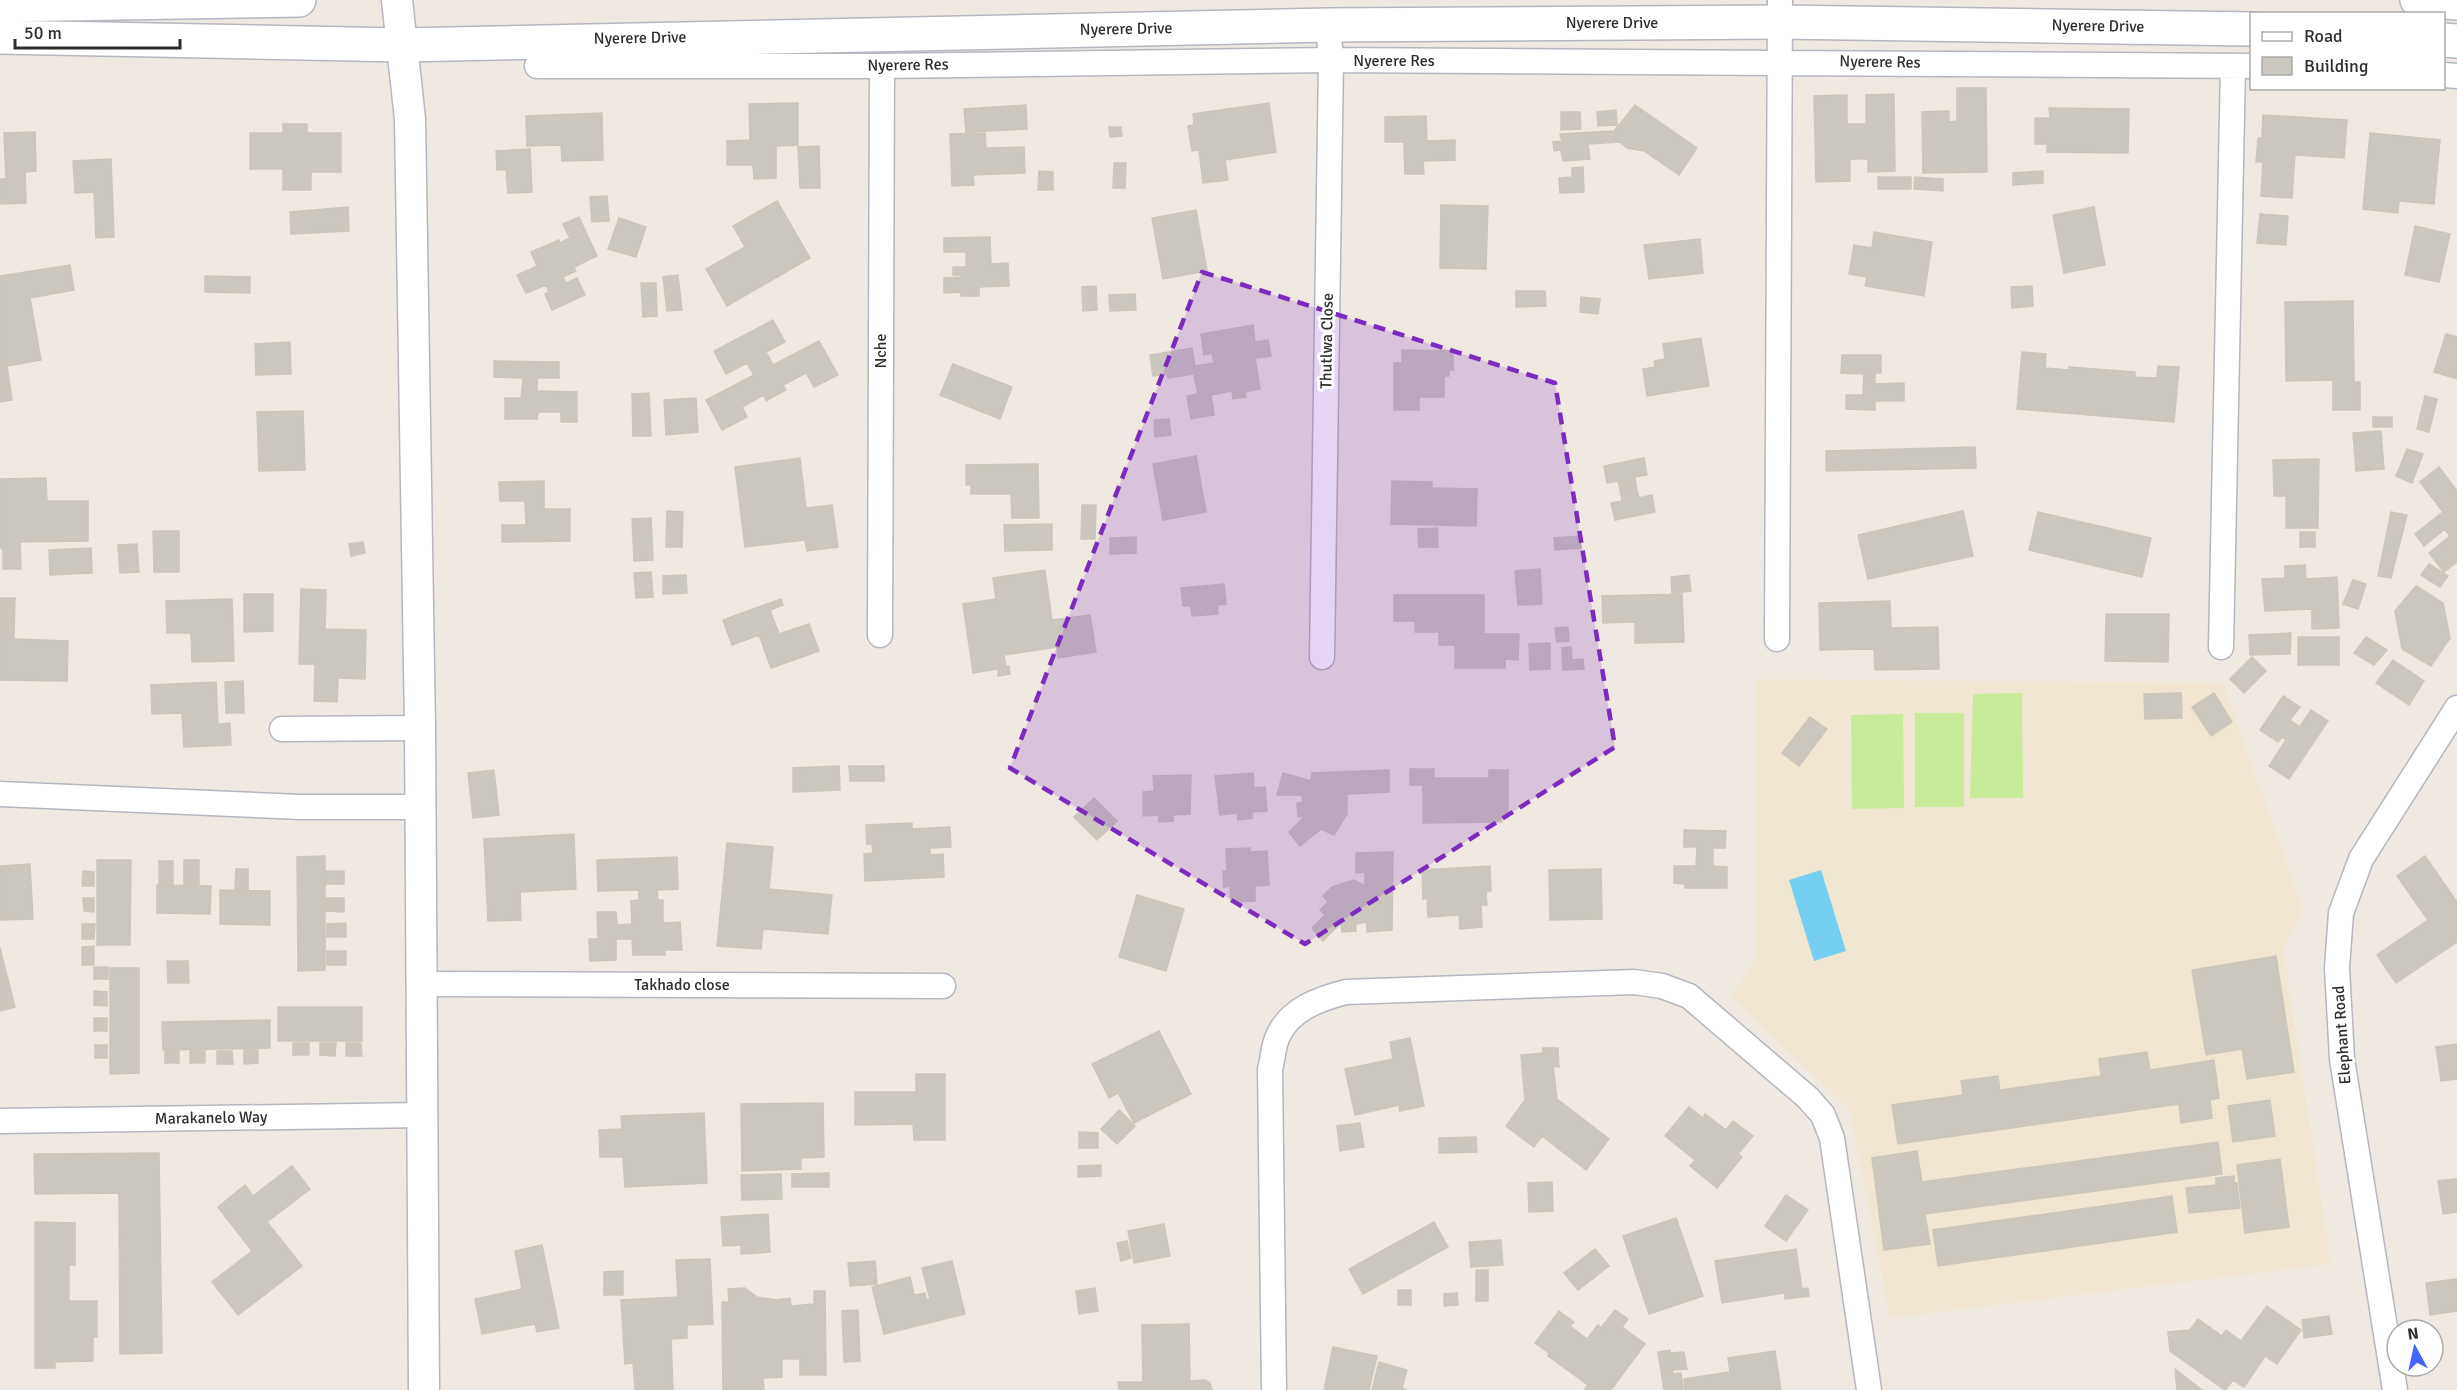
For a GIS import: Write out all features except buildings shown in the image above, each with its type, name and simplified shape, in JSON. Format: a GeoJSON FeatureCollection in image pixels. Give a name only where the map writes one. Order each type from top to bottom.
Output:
{"type":"FeatureCollection","features":[{"type":"Feature","properties":{"kind":"main road"},"geometry":{"type":"LineString","coordinates":[[0,5],[299,0]]}},
{"type":"Feature","properties":{"kind":"main road"},"geometry":{"type":"LineString","coordinates":[[2417,0],[2457,3]]}},
{"type":"Feature","properties":{"kind":"main road","name":"Nyerere Drive"},"geometry":{"type":"LineString","coordinates":[[0,37],[401,45],[1328,25],[1780,11],[2250,29]]}},
{"type":"Feature","properties":{"kind":"street"},"geometry":{"type":"LineString","coordinates":[[397,0],[410,118],[420,728],[424,1390]]}},
{"type":"Feature","properties":{"kind":"street"},"geometry":{"type":"LineString","coordinates":[[1777,639],[1780,11]]}},
{"type":"Feature","properties":{"kind":"street","name":"Thutlwa Close"},"geometry":{"type":"LineString","coordinates":[[1322,657],[1330,60],[1328,25]]}},
{"type":"Feature","properties":{"kind":"street","name":"Nyerere Res"},"geometry":{"type":"LineString","coordinates":[[537,66],[882,66],[1330,60],[1779,61],[2242,66]]}},
{"type":"Feature","properties":{"kind":"street","name":"Nche"},"geometry":{"type":"LineString","coordinates":[[880,635],[882,66]]}},
{"type":"Feature","properties":{"kind":"street"},"geometry":{"type":"LineString","coordinates":[[2221,647],[2242,66]]}},
{"type":"Feature","properties":{"kind":"street","name":"Elephant Road"},"geometry":{"type":"LineString","coordinates":[[2395,1390],[2342,1059],[2337,968],[2341,913],[2361,859],[2457,708]]}},
{"type":"Feature","properties":{"kind":"street"},"geometry":{"type":"LineString","coordinates":[[282,729],[420,728]]}},
{"type":"Feature","properties":{"kind":"street"},"geometry":{"type":"LineString","coordinates":[[0,794],[300,807],[420,807]]}},
{"type":"Feature","properties":{"kind":"street"},"geometry":{"type":"LineString","coordinates":[[1274,1390],[1270,1069],[1277,1038],[1290,1017],[1320,999],[1346,992],[1634,982],[1662,986],[1689,996],[1808,1098],[1823,1115],[1833,1138],[1869,1390]]}},
{"type":"Feature","properties":{"kind":"street","name":"Takhado close"},"geometry":{"type":"LineString","coordinates":[[420,984],[943,986]]}},
{"type":"Feature","properties":{"kind":"street","name":"Marakanelo Way"},"geometry":{"type":"LineString","coordinates":[[0,1121],[422,1115]]}},
{"type":"Feature","properties":{"kind":"highlighted area"},"geometry":{"type":"Polygon","coordinates":[[[1202,272],[1555,383],[1615,747],[1305,944],[1010,768],[1202,272]]]}},
{"type":"Feature","properties":{"kind":"shaded area"},"geometry":{"type":"Polygon","coordinates":[[[1755,679],[2223,683],[2303,909],[2283,948],[2331,1264],[1890,1318],[1850,1110],[1731,997],[1756,959],[1755,679]]]}},
{"type":"Feature","properties":{"kind":"green space"},"geometry":{"type":"Polygon","coordinates":[[[2022,693],[2023,798],[1970,798],[1973,694],[2022,693]]]}},
{"type":"Feature","properties":{"kind":"green space"},"geometry":{"type":"Polygon","coordinates":[[[1915,713],[1964,713],[1964,807],[1915,807],[1915,713]]]}},
{"type":"Feature","properties":{"kind":"green space"},"geometry":{"type":"Polygon","coordinates":[[[1903,714],[1904,808],[1852,809],[1851,715],[1903,714]]]}},
{"type":"Feature","properties":{"kind":"water"},"geometry":{"type":"Polygon","coordinates":[[[1821,870],[1846,951],[1814,961],[1789,880],[1821,870]]]}}]}
